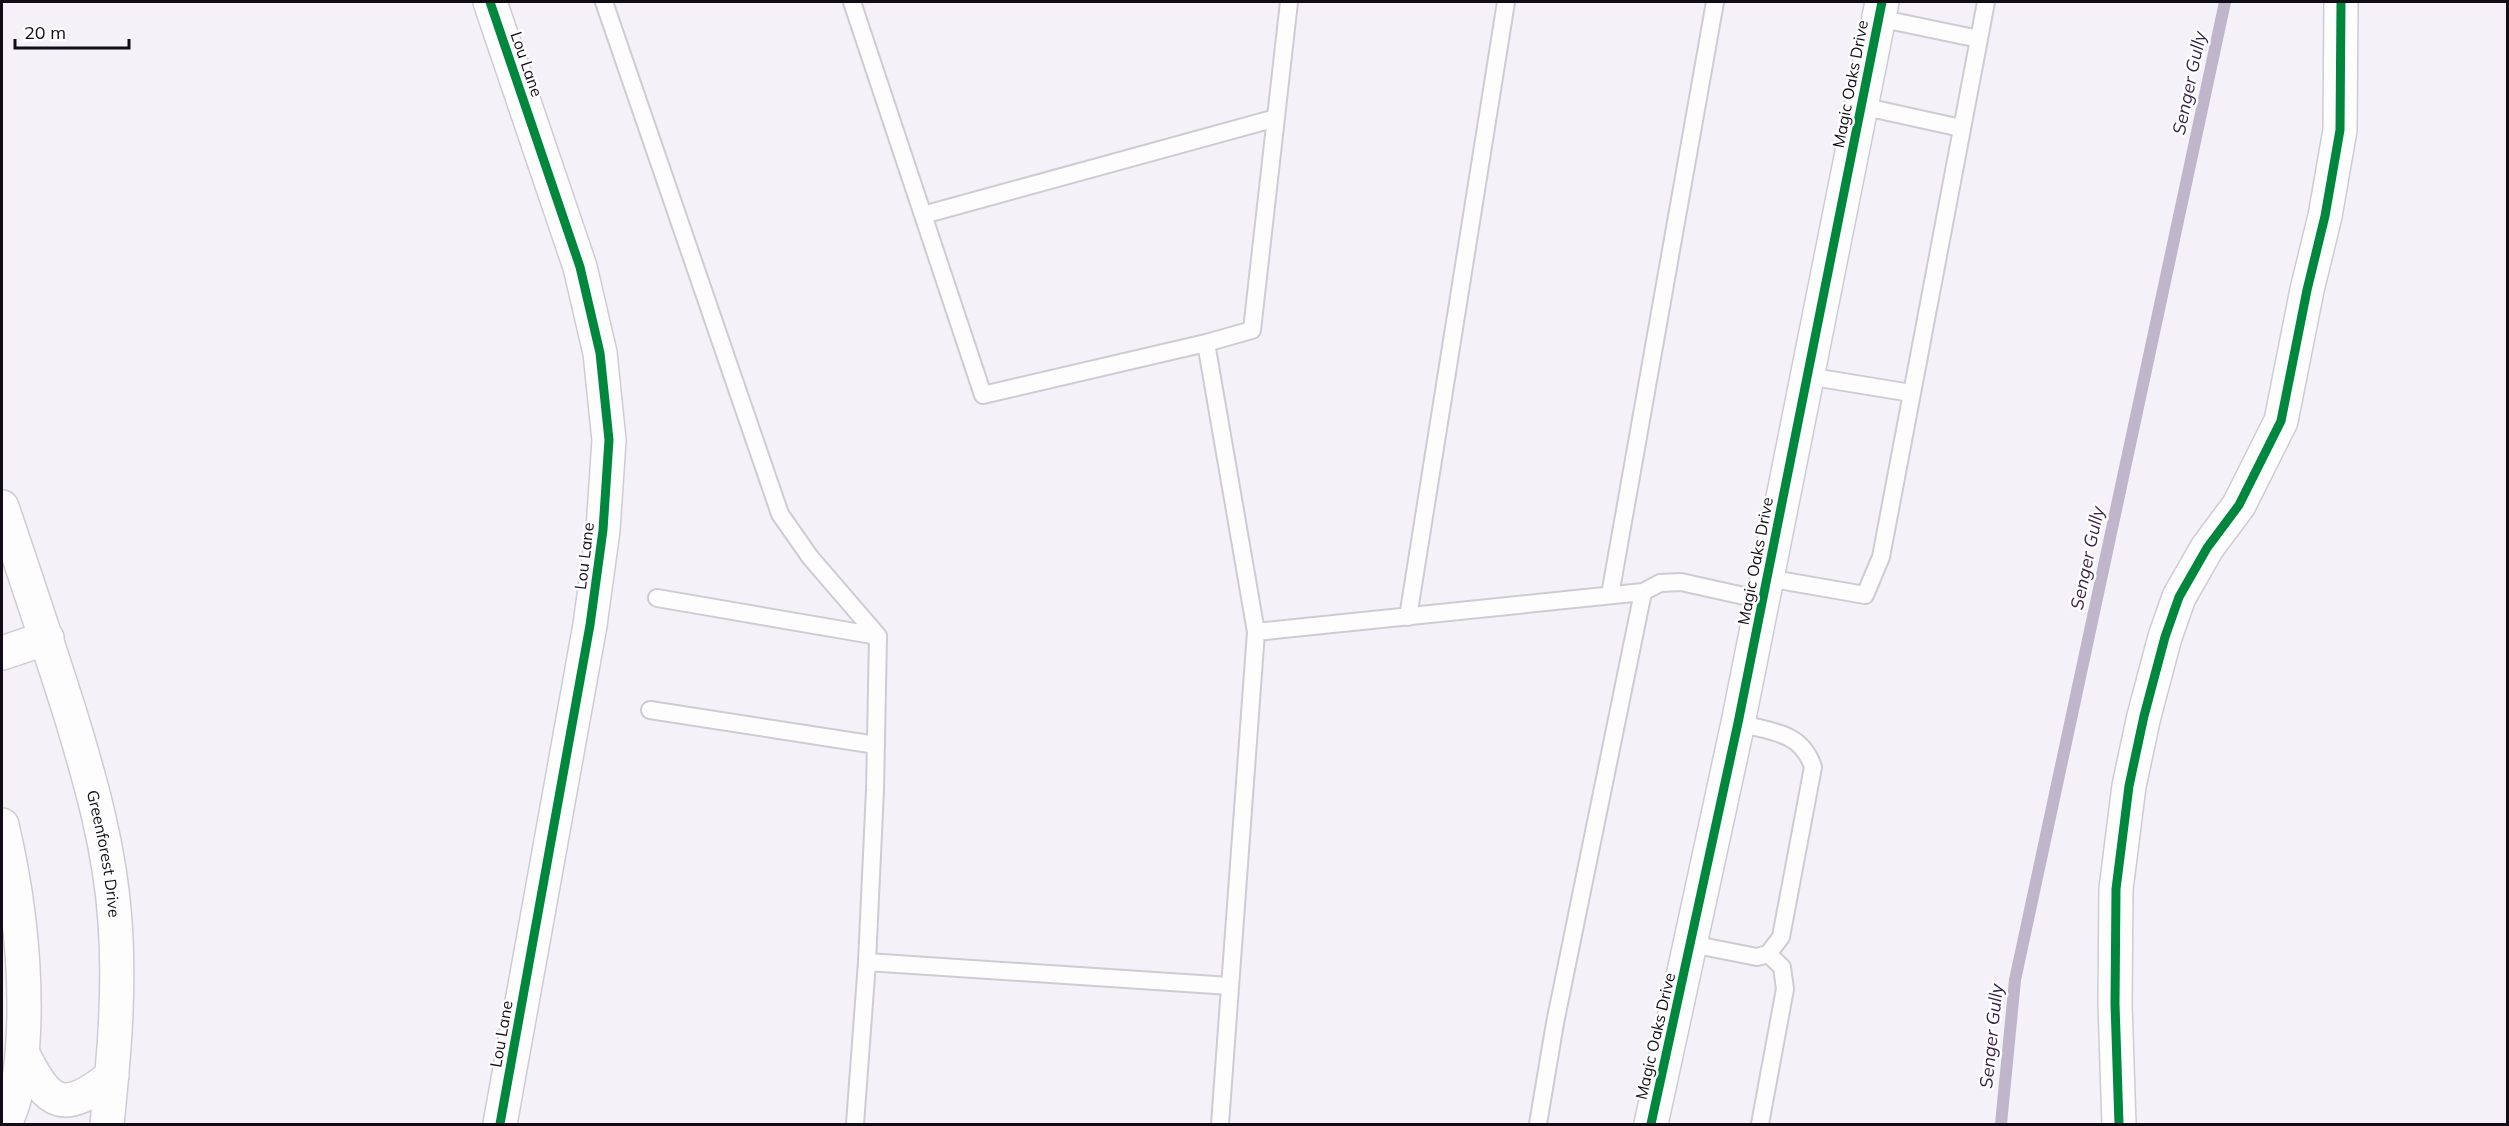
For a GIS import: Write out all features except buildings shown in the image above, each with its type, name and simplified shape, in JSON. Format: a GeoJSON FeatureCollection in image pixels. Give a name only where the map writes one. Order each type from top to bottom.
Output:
{"type":"FeatureCollection","features":[{"type":"Feature","properties":{"kind":"street","name":"Lou Lane"},"geometry":{"type":"LineString","coordinates":[[490,2],[580,267],[600,353],[609,440],[603,530],[590,625],[500,1125]]}},
{"type":"Feature","properties":{"kind":"street"},"geometry":{"type":"LineString","coordinates":[[2119,1125],[2115,1004],[2115,889],[2129,786],[2164,638],[2179,597],[2206,548],[2239,505],[2281,421],[2307,290],[2325,216],[2340,130],[2341,2]]}},
{"type":"Feature","properties":{"kind":"street","name":"Magic Oaks Drive"},"geometry":{"type":"LineString","coordinates":[[1651,1125],[1738,723],[1880,10]]}},
{"type":"Feature","properties":{"kind":"street","name":"Greenforest Drive"},"geometry":{"type":"LineString","coordinates":[[2,507],[97,801],[109,869],[115,920],[118,992],[107,1125]]}},
{"type":"Feature","properties":{"kind":"street"},"geometry":{"type":"LineString","coordinates":[[2,653],[46,638]]}},
{"type":"Feature","properties":{"kind":"street"},"geometry":{"type":"LineString","coordinates":[[2,825],[16,890],[23,946],[12,1055],[14,1104],[5,1125]]}},
{"type":"Feature","properties":{"kind":"street"},"geometry":{"type":"LineString","coordinates":[[12,1055],[52,1096],[71,1101],[87,1095],[112,1076]]}},
{"type":"Feature","properties":{"kind":"lane"},"geometry":{"type":"LineString","coordinates":[[604,2],[780,514],[810,557],[878,636],[867,962],[855,1125]]}},
{"type":"Feature","properties":{"kind":"lane"},"geometry":{"type":"LineString","coordinates":[[852,2],[983,395],[1206,343],[1252,330],[1289,2]]}},
{"type":"Feature","properties":{"kind":"lane"},"geometry":{"type":"LineString","coordinates":[[1408,617],[1506,2]]}},
{"type":"Feature","properties":{"kind":"lane"},"geometry":{"type":"LineString","coordinates":[[1610,595],[1714,2]]}},
{"type":"Feature","properties":{"kind":"lane"},"geometry":{"type":"LineString","coordinates":[[1256,632],[1643,592],[1660,583],[1681,582],[1864,595],[1881,557],[1986,2]]}},
{"type":"Feature","properties":{"kind":"lane"},"geometry":{"type":"LineString","coordinates":[[1880,10],[1979,39]]}},
{"type":"Feature","properties":{"kind":"lane"},"geometry":{"type":"LineString","coordinates":[[1861,106],[1961,128]]}},
{"type":"Feature","properties":{"kind":"lane"},"geometry":{"type":"LineString","coordinates":[[923,215],[1276,118]]}},
{"type":"Feature","properties":{"kind":"lane"},"geometry":{"type":"LineString","coordinates":[[1206,343],[1256,632],[1220,1125]]}},
{"type":"Feature","properties":{"kind":"lane"},"geometry":{"type":"LineString","coordinates":[[1807,376],[1911,393]]}},
{"type":"Feature","properties":{"kind":"lane"},"geometry":{"type":"LineString","coordinates":[[1538,1125],[1555,1023],[1643,592]]}},
{"type":"Feature","properties":{"kind":"lane"},"geometry":{"type":"LineString","coordinates":[[657,598],[878,636]]}},
{"type":"Feature","properties":{"kind":"lane"},"geometry":{"type":"LineString","coordinates":[[650,710],[876,745]]}},
{"type":"Feature","properties":{"kind":"lane"},"geometry":{"type":"LineString","coordinates":[[1691,944],[1757,957],[1768,954],[1781,938],[1813,767],[1809,753],[1796,740],[1738,723]]}},
{"type":"Feature","properties":{"kind":"lane"},"geometry":{"type":"LineString","coordinates":[[1760,1125],[1785,989],[1782,967],[1768,954]]}},
{"type":"Feature","properties":{"kind":"lane"},"geometry":{"type":"LineString","coordinates":[[867,962],[1230,986]]}},
{"type":"Feature","properties":{"kind":"waterway","name":"Senger Gully"},"geometry":{"type":"LineString","coordinates":[[2001,1124],[2015,980],[2225,2]]}},
{"type":"Feature","properties":{"kind":"cycle path"},"geometry":{"type":"LineString","coordinates":[[490,2],[580,267],[600,353],[609,440],[603,530],[590,625],[500,1124]]}},
{"type":"Feature","properties":{"kind":"cycle path"},"geometry":{"type":"LineString","coordinates":[[1651,1124],[1738,723],[1882,2]]}},
{"type":"Feature","properties":{"kind":"cycle path"},"geometry":{"type":"LineString","coordinates":[[2119,1124],[2115,1004],[2116,889],[2129,786],[2144,716],[2165,637],[2179,597],[2207,548],[2239,505],[2281,421],[2307,290],[2325,216],[2340,130],[2341,2]]}}]}
